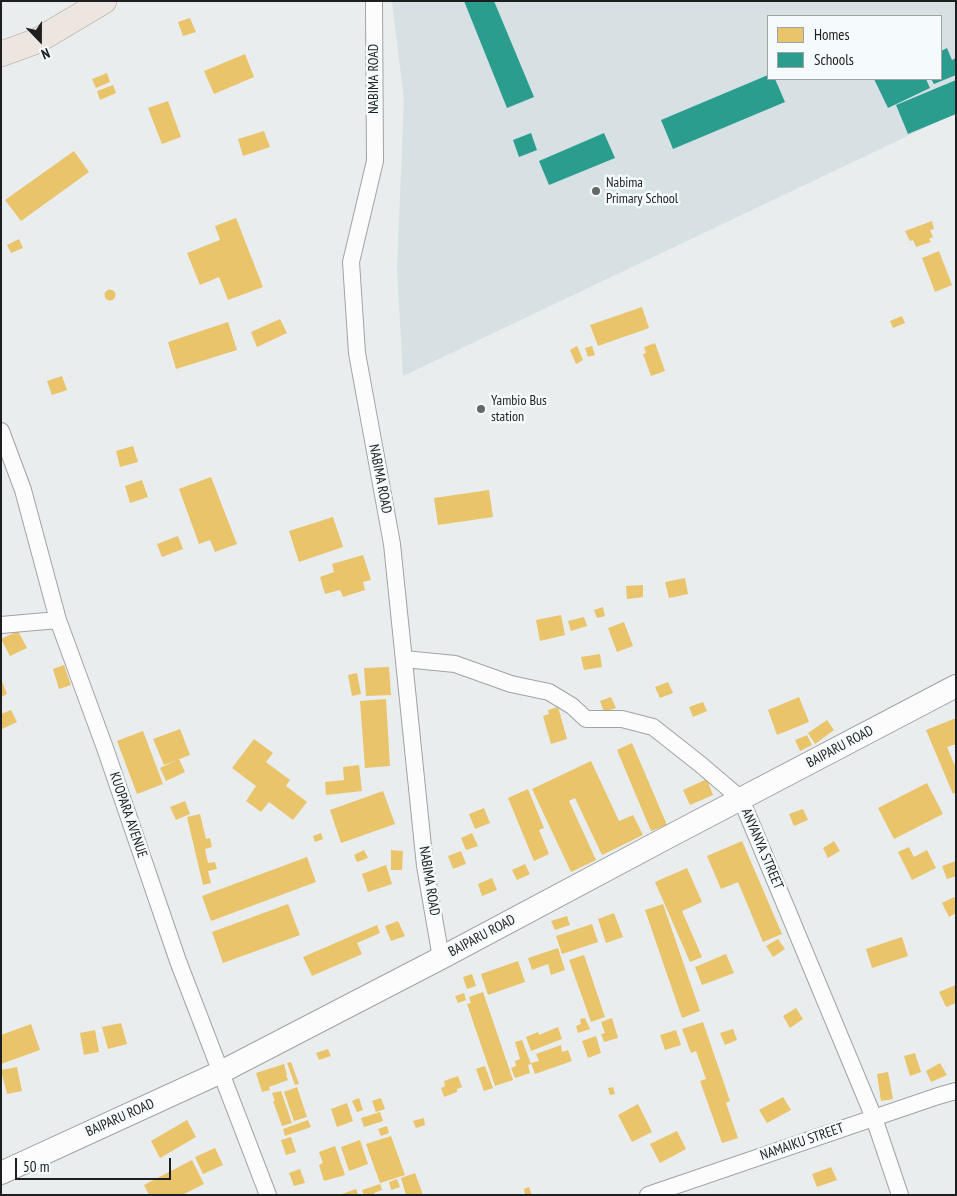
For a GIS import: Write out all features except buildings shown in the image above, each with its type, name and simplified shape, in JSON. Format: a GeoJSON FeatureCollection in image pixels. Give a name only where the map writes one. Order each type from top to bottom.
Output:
{"type":"FeatureCollection","features":[{"type":"Feature","properties":{"kind":"main road"},"geometry":{"type":"LineString","coordinates":[[1,54],[37,41],[104,1]]}},
{"type":"Feature","properties":{"kind":"street","name":"NABIMA ROAD"},"geometry":{"type":"LineString","coordinates":[[374,1],[374,161],[351,262],[356,354],[392,544],[425,866],[441,958]]}},
{"type":"Feature","properties":{"kind":"street","name":"KUOPARA AVENUE"},"geometry":{"type":"LineString","coordinates":[[1,432],[23,490],[58,620],[105,748],[178,961],[268,1195]]}},
{"type":"Feature","properties":{"kind":"street"},"geometry":{"type":"LineString","coordinates":[[1,625],[58,620]]}},
{"type":"Feature","properties":{"kind":"street","name":"ANYANYA STREET"},"geometry":{"type":"LineString","coordinates":[[404,659],[455,664],[512,684],[549,692],[572,706],[586,719],[622,719],[653,727],[741,799],[874,1118],[900,1195]]}},
{"type":"Feature","properties":{"kind":"street","name":"BAIPARU ROAD"},"geometry":{"type":"LineString","coordinates":[[1,1173],[221,1072],[956,686]]}},
{"type":"Feature","properties":{"kind":"street","name":"NAMAIKU STREET"},"geometry":{"type":"LineString","coordinates":[[648,1195],[956,1091]]}},
{"type":"Feature","properties":{"kind":"shaded area","name":"Nabima Primary School"},"geometry":{"type":"Polygon","coordinates":[[[392,1],[956,1],[956,113],[403,376],[397,268],[404,100],[392,1]]]}},
{"type":"Feature","properties":{"kind":"place","name":"Nabima Primary School"},"geometry":{"type":"Point","coordinates":[596,191]}},
{"type":"Feature","properties":{"kind":"place","name":"Yambio Bus station"},"geometry":{"type":"Point","coordinates":[481,409]}}]}
